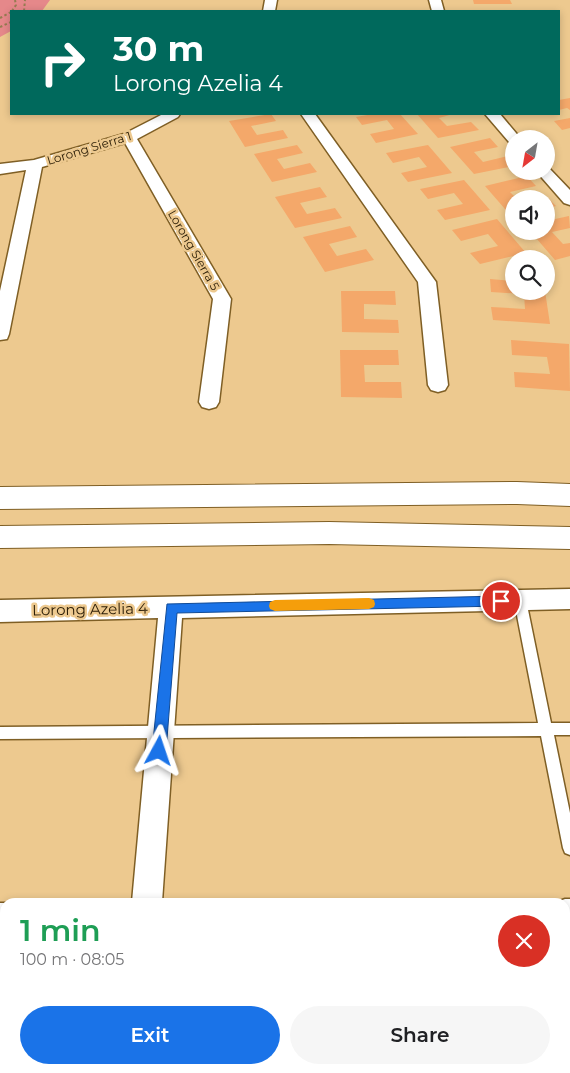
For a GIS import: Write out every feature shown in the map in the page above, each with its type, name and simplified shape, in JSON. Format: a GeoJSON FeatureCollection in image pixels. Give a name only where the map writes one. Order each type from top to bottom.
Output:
{"type":"FeatureCollection","features":[{"type":"Feature","properties":{"kind":"street","name":"Lorong Sierra 1"},"geometry":{"type":"LineString","coordinates":[[0,169],[35,164],[129,137],[171,115]]}},
{"type":"Feature","properties":{"kind":"street"},"geometry":{"type":"LineString","coordinates":[[309,115],[427,282],[438,386]]}},
{"type":"Feature","properties":{"kind":"street"},"geometry":{"type":"LineString","coordinates":[[493,115],[506,130]]}},
{"type":"Feature","properties":{"kind":"street","name":"Lorong Sierra 5"},"geometry":{"type":"LineString","coordinates":[[129,137],[222,300],[209,402]]}},
{"type":"Feature","properties":{"kind":"street"},"geometry":{"type":"LineString","coordinates":[[0,334],[35,164]]}},
{"type":"Feature","properties":{"kind":"street"},"geometry":{"type":"LineString","coordinates":[[552,180],[570,200]]}},
{"type":"Feature","properties":{"kind":"street"},"geometry":{"type":"LineString","coordinates":[[0,498],[517,493],[570,495]]}},
{"type":"Feature","properties":{"kind":"street"},"geometry":{"type":"LineString","coordinates":[[0,537],[329,533],[570,538]]}},
{"type":"Feature","properties":{"kind":"street","name":"Lorong Azelia 4"},"geometry":{"type":"LineString","coordinates":[[0,611],[570,599]]}},
{"type":"Feature","properties":{"kind":"street"},"geometry":{"type":"LineString","coordinates":[[147,898],[171,608]]}},
{"type":"Feature","properties":{"kind":"lane"},"geometry":{"type":"LineString","coordinates":[[520,600],[570,848]]}},
{"type":"Feature","properties":{"kind":"lane"},"geometry":{"type":"LineString","coordinates":[[0,733],[570,729]]}},
{"type":"Feature","properties":{"kind":"shaded area"},"geometry":{"type":"Polygon","coordinates":[[[0,0],[50,0],[43,10],[10,10],[10,32],[0,37],[0,0]]]}},
{"type":"Feature","properties":{"kind":"building"},"geometry":{"type":"Polygon","coordinates":[[[473,0],[510,0],[512,4],[474,4],[473,0]]]}},
{"type":"Feature","properties":{"kind":"building"},"geometry":{"type":"Polygon","coordinates":[[[570,98],[570,110],[567,108],[560,110],[560,100],[570,98]]]}},
{"type":"Feature","properties":{"kind":"building"},"geometry":{"type":"Polygon","coordinates":[[[272,115],[276,121],[251,126],[257,135],[283,130],[288,138],[245,147],[229,121],[272,115]]]}},
{"type":"Feature","properties":{"kind":"building"},"geometry":{"type":"Polygon","coordinates":[[[401,115],[418,134],[376,143],[370,134],[394,129],[387,120],[362,125],[356,117],[401,115]]]}},
{"type":"Feature","properties":{"kind":"building"},"geometry":{"type":"Polygon","coordinates":[[[418,115],[450,115],[439,118],[447,126],[471,122],[479,130],[438,138],[418,115]]]}},
{"type":"Feature","properties":{"kind":"building"},"geometry":{"type":"Polygon","coordinates":[[[570,118],[570,128],[562,130],[554,121],[570,118]]]}},
{"type":"Feature","properties":{"kind":"building"},"geometry":{"type":"Polygon","coordinates":[[[490,138],[498,147],[474,152],[483,162],[505,157],[505,168],[474,174],[450,147],[490,138]]]}},
{"type":"Feature","properties":{"kind":"building"},"geometry":{"type":"Polygon","coordinates":[[[297,145],[303,153],[277,159],[284,169],[310,163],[317,172],[272,182],[254,154],[297,145]]]}},
{"type":"Feature","properties":{"kind":"building"},"geometry":{"type":"Polygon","coordinates":[[[428,145],[452,173],[408,182],[401,173],[427,167],[419,157],[393,163],[386,153],[428,145]]]}},
{"type":"Feature","properties":{"kind":"building"},"geometry":{"type":"Polygon","coordinates":[[[464,180],[490,210],[445,220],[437,210],[463,204],[454,193],[428,199],[420,189],[464,180]]]}},
{"type":"Feature","properties":{"kind":"building"},"geometry":{"type":"Polygon","coordinates":[[[510,180],[531,180],[536,186],[519,190],[505,190],[505,209],[485,186],[510,180]]]}},
{"type":"Feature","properties":{"kind":"building"},"geometry":{"type":"Polygon","coordinates":[[[320,187],[327,197],[300,203],[307,214],[335,208],[342,218],[295,228],[275,197],[320,187]]]}},
{"type":"Feature","properties":{"kind":"building"},"geometry":{"type":"Polygon","coordinates":[[[569,216],[570,228],[555,231],[555,219],[569,216]]]}},
{"type":"Feature","properties":{"kind":"building"},"geometry":{"type":"Polygon","coordinates":[[[497,219],[505,228],[505,240],[515,240],[523,250],[505,250],[505,258],[480,264],[470,253],[498,246],[488,234],[461,241],[452,230],[497,219]]]}},
{"type":"Feature","properties":{"kind":"building"},"geometry":{"type":"Polygon","coordinates":[[[350,226],[357,237],[329,244],[337,256],[366,249],[374,260],[325,272],[303,237],[350,226]]]}},
{"type":"Feature","properties":{"kind":"building"},"geometry":{"type":"Polygon","coordinates":[[[555,235],[563,244],[570,243],[570,256],[555,260],[555,250],[546,250],[538,240],[555,240],[555,235]]]}},
{"type":"Feature","properties":{"kind":"building"},"geometry":{"type":"Polygon","coordinates":[[[490,279],[505,280],[505,293],[491,292],[490,279]]]}},
{"type":"Feature","properties":{"kind":"building"},"geometry":{"type":"Polygon","coordinates":[[[341,291],[395,291],[396,305],[364,304],[364,319],[398,320],[399,333],[342,332],[341,291]]]}},
{"type":"Feature","properties":{"kind":"building"},"geometry":{"type":"Polygon","coordinates":[[[524,300],[546,300],[550,324],[493,320],[491,307],[525,309],[524,300]]]}},
{"type":"Feature","properties":{"kind":"building"},"geometry":{"type":"Polygon","coordinates":[[[511,340],[569,344],[570,391],[515,387],[514,372],[550,374],[547,357],[512,355],[511,340]]]}},
{"type":"Feature","properties":{"kind":"building"},"geometry":{"type":"Polygon","coordinates":[[[340,350],[398,350],[399,365],[364,365],[365,382],[401,382],[402,398],[341,397],[340,350]]]}},
{"type":"Feature","properties":{"kind":"slow traffic"},"geometry":{"type":"LineString","coordinates":[[275,606],[369,604]]}},
{"type":"Feature","properties":{"kind":"route"},"geometry":{"type":"LineString","coordinates":[[159,751],[171,608],[501,601]]}}]}
